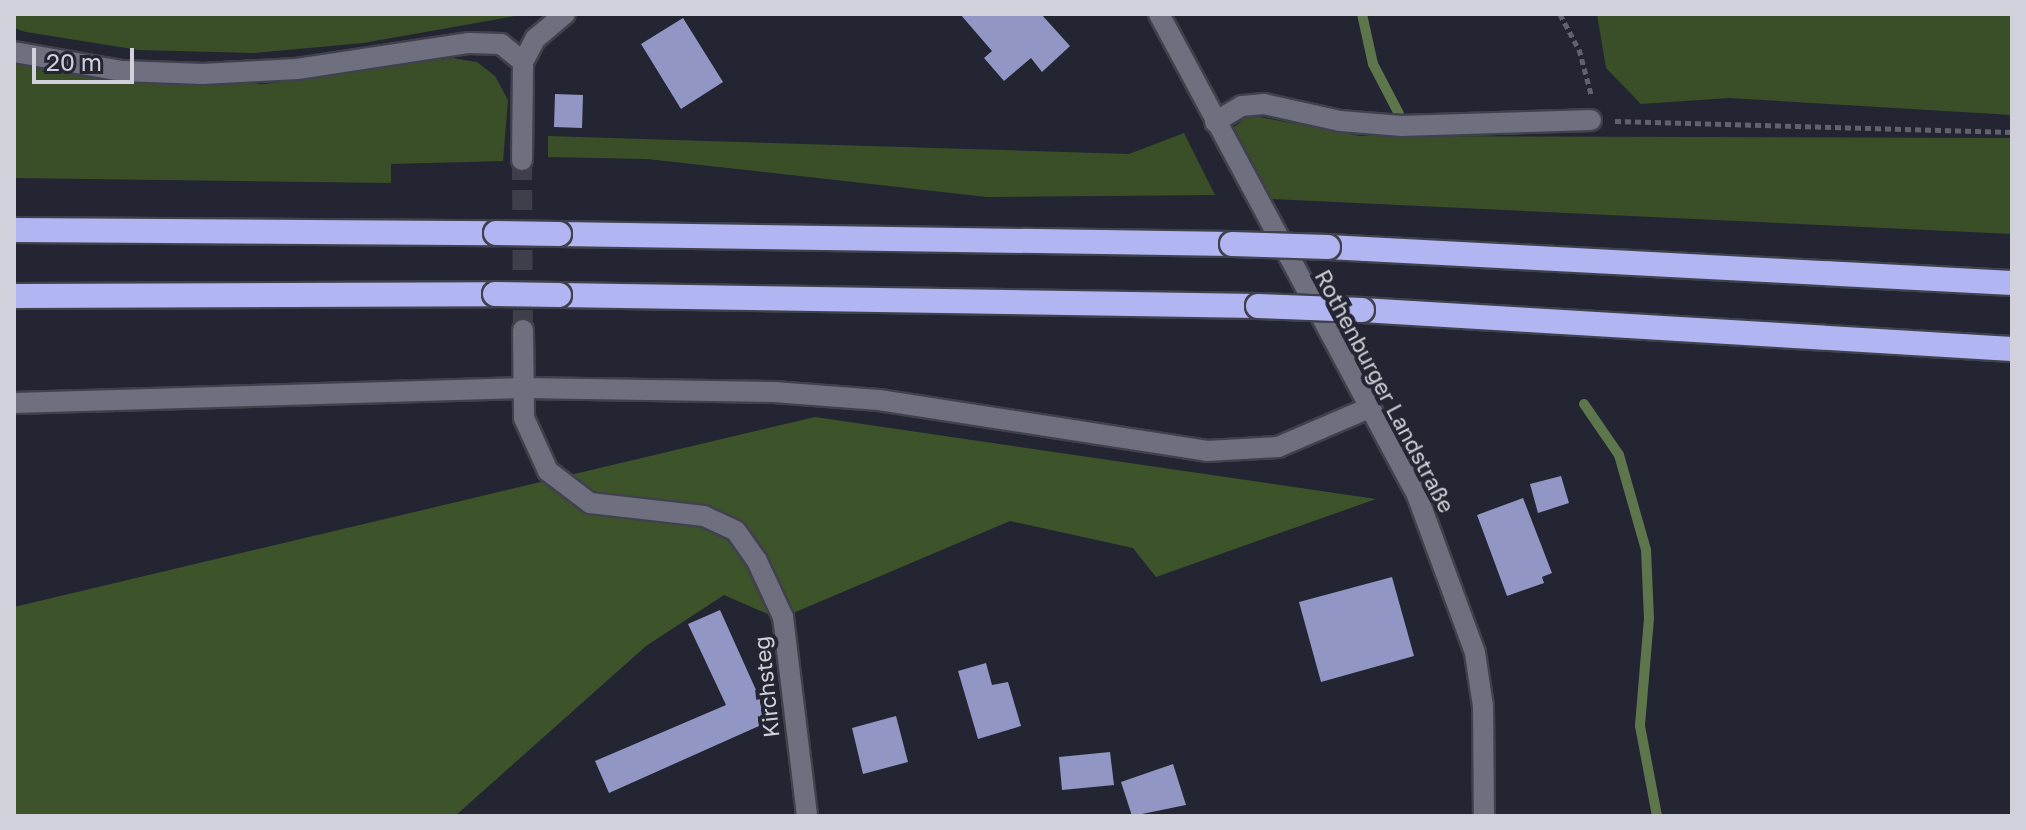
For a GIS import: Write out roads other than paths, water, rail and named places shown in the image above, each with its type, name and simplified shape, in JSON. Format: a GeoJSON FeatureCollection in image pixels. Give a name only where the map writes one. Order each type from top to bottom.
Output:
{"type":"FeatureCollection","features":[{"type":"Feature","properties":{"kind":"highway"},"geometry":{"type":"LineString","coordinates":[[14,213],[147,228]]}},
{"type":"Feature","properties":{"kind":"highway"},"geometry":{"type":"LineString","coordinates":[[14,230],[147,228],[1232,244],[2012,283]]}},
{"type":"Feature","properties":{"kind":"highway"},"geometry":{"type":"LineString","coordinates":[[14,296],[495,294],[1258,306],[2012,349]]}},
{"type":"Feature","properties":{"kind":"street","name":"Rothenburger Landstraße"},"geometry":{"type":"LineString","coordinates":[[1159,14],[1417,495],[1475,653],[1483,706],[1484,816]]}},
{"type":"Feature","properties":{"kind":"street"},"geometry":{"type":"LineString","coordinates":[[522,160],[523,62],[559,16]]}},
{"type":"Feature","properties":{"kind":"street"},"geometry":{"type":"LineString","coordinates":[[14,52],[122,71],[203,74],[297,69],[469,43],[501,44],[523,62]]}},
{"type":"Feature","properties":{"kind":"street"},"geometry":{"type":"LineString","coordinates":[[1215,122],[1242,106],[1264,104],[1340,121],[1402,126],[1591,120]]}},
{"type":"Feature","properties":{"kind":"street","name":"Kirchsteg"},"geometry":{"type":"LineString","coordinates":[[523,330],[524,418],[536,455],[567,490],[623,511],[704,516],[736,531],[757,561],[783,617],[807,816]]}},
{"type":"Feature","properties":{"kind":"street"},"geometry":{"type":"LineString","coordinates":[[14,403],[523,388],[879,400],[1207,451],[1278,447],[1369,408]]}},
{"type":"Feature","properties":{"kind":"waterway"},"geometry":{"type":"LineString","coordinates":[[1362,14],[1373,64],[1399,114]]}},
{"type":"Feature","properties":{"kind":"waterway"},"geometry":{"type":"LineString","coordinates":[[1584,404],[1619,455],[1646,550],[1649,618],[1640,726],[1657,816]]}},
{"type":"Feature","properties":{"kind":"tunnel"},"geometry":{"type":"LineString","coordinates":[[522,160],[523,330]]}}]}
